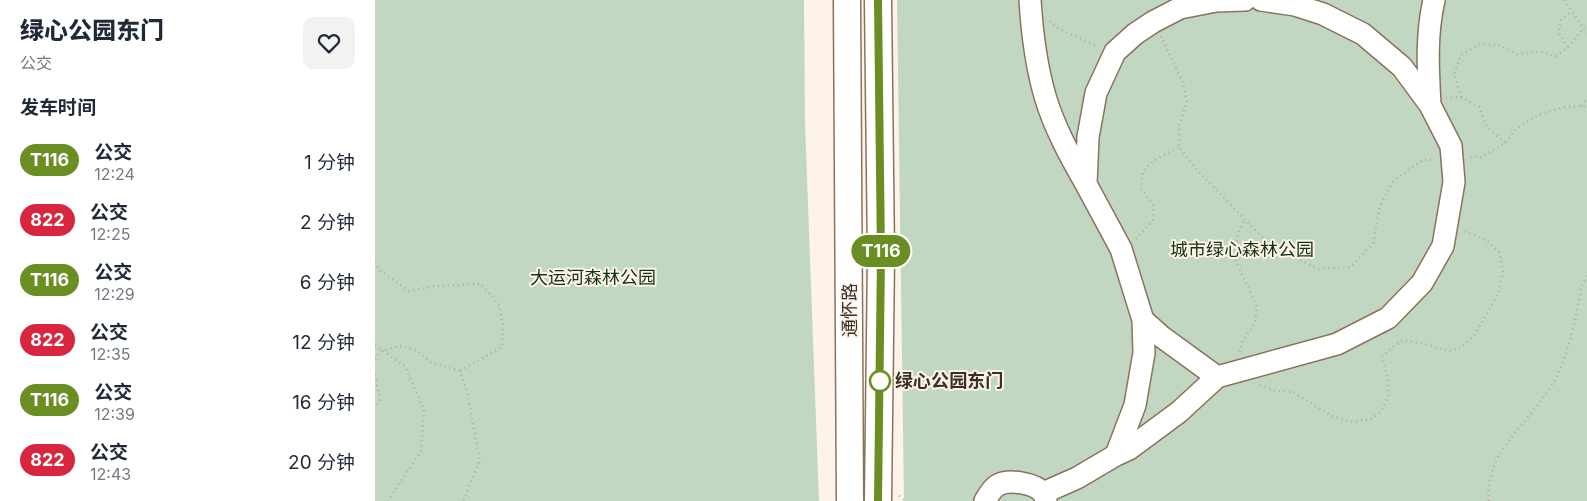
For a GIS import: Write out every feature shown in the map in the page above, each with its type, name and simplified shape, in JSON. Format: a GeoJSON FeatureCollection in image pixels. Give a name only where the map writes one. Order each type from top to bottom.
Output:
{"type":"FeatureCollection","features":[{"type":"Feature","properties":{"kind":"main road","name":"通怀路"},"geometry":{"type":"LineString","coordinates":[[847,0],[850,501]]}},
{"type":"Feature","properties":{"kind":"main road","name":"通怀路"},"geometry":{"type":"LineString","coordinates":[[878,0],[881,256],[878,501]]}},
{"type":"Feature","properties":{"kind":"lane"},"geometry":{"type":"LineString","coordinates":[[1029,0],[1034,44],[1045,96],[1066,148],[1121,248],[1143,320],[1144,353],[1135,405],[1116,455]]}},
{"type":"Feature","properties":{"kind":"lane"},"geometry":{"type":"LineString","coordinates":[[1086,184],[1088,137],[1096,93],[1115,52],[1135,34],[1180,8],[1216,1],[1245,0]]}},
{"type":"Feature","properties":{"kind":"lane"},"geometry":{"type":"LineString","coordinates":[[985,501],[998,485],[1014,482],[1028,483],[1045,497],[1129,449],[1179,412],[1217,377],[1337,344],[1388,318],[1422,283],[1443,246],[1455,182],[1451,146],[1430,105],[1402,67],[1363,34],[1323,14],[1295,5],[1261,0]]}},
{"type":"Feature","properties":{"kind":"lane"},"geometry":{"type":"LineString","coordinates":[[1430,105],[1427,62],[1429,21],[1434,0]]}},
{"type":"Feature","properties":{"kind":"lane"},"geometry":{"type":"LineString","coordinates":[[1143,320],[1162,337],[1217,377]]}},
{"type":"Feature","properties":{"kind":"path"},"geometry":{"type":"LineString","coordinates":[[1564,0],[1587,32]]}},
{"type":"Feature","properties":{"kind":"path"},"geometry":{"type":"LineString","coordinates":[[1568,47],[1557,32],[1561,20],[1571,12]]}},
{"type":"Feature","properties":{"kind":"path"},"geometry":{"type":"LineString","coordinates":[[1044,15],[1057,28],[1115,52]]}},
{"type":"Feature","properties":{"kind":"path"},"geometry":{"type":"LineString","coordinates":[[1153,22],[1183,83],[1186,96],[1187,102],[1179,125],[1179,147],[1196,169],[1259,235],[1294,257],[1318,269],[1351,267],[1373,243],[1380,206],[1394,180],[1423,160],[1482,157],[1505,143],[1516,128],[1538,115],[1563,106],[1582,106],[1587,108]]}},
{"type":"Feature","properties":{"kind":"path"},"geometry":{"type":"LineString","coordinates":[[1461,97],[1454,74],[1456,68],[1461,55],[1480,44],[1499,46],[1517,54],[1541,52],[1556,56],[1568,47],[1585,28]]}},
{"type":"Feature","properties":{"kind":"path"},"geometry":{"type":"LineString","coordinates":[[1430,105],[1443,98],[1461,97],[1479,107],[1487,127],[1505,143]]}},
{"type":"Feature","properties":{"kind":"path"},"geometry":{"type":"LineString","coordinates":[[1582,106],[1587,97]]}},
{"type":"Feature","properties":{"kind":"path"},"geometry":{"type":"LineString","coordinates":[[1121,248],[1132,244],[1153,220],[1153,205],[1141,188],[1143,171],[1155,160],[1179,147]]}},
{"type":"Feature","properties":{"kind":"path"},"geometry":{"type":"LineString","coordinates":[[375,262],[378,269],[409,290],[436,286],[481,284],[499,305],[503,326],[502,347],[460,372],[430,362],[418,351],[400,346],[382,350],[375,359]]}},
{"type":"Feature","properties":{"kind":"path"},"geometry":{"type":"LineString","coordinates":[[1489,501],[1490,480],[1494,463],[1505,445],[1531,415],[1553,383],[1567,351],[1582,285],[1587,275]]}},
{"type":"Feature","properties":{"kind":"path"},"geometry":{"type":"LineString","coordinates":[[375,345],[405,366],[424,410],[421,452],[389,501]]}},
{"type":"Feature","properties":{"kind":"path"},"geometry":{"type":"LineString","coordinates":[[460,372],[469,401],[480,460],[463,501]]}},
{"type":"Feature","properties":{"kind":"path"},"geometry":{"type":"LineString","coordinates":[[375,375],[379,400],[375,407]]}},
{"type":"Feature","properties":{"kind":"green space","name":"大运河森林公园"},"geometry":{"type":"Polygon","coordinates":[[[375,0],[804,0],[805,123],[819,501],[375,501],[375,0]]]}},
{"type":"Feature","properties":{"kind":"green space","name":"城市绿心森林公园"},"geometry":{"type":"Polygon","coordinates":[[[897,0],[1587,0],[1587,501],[904,501],[897,0]]]}},
{"type":"Feature","properties":{"kind":"bus line","name":"T116"},"geometry":{"type":"LineString","coordinates":[[878,0],[881,256],[878,501]]}},
{"type":"Feature","properties":{"kind":"place","name":"绿心公园东门"},"geometry":{"type":"Point","coordinates":[880,381]}}]}
